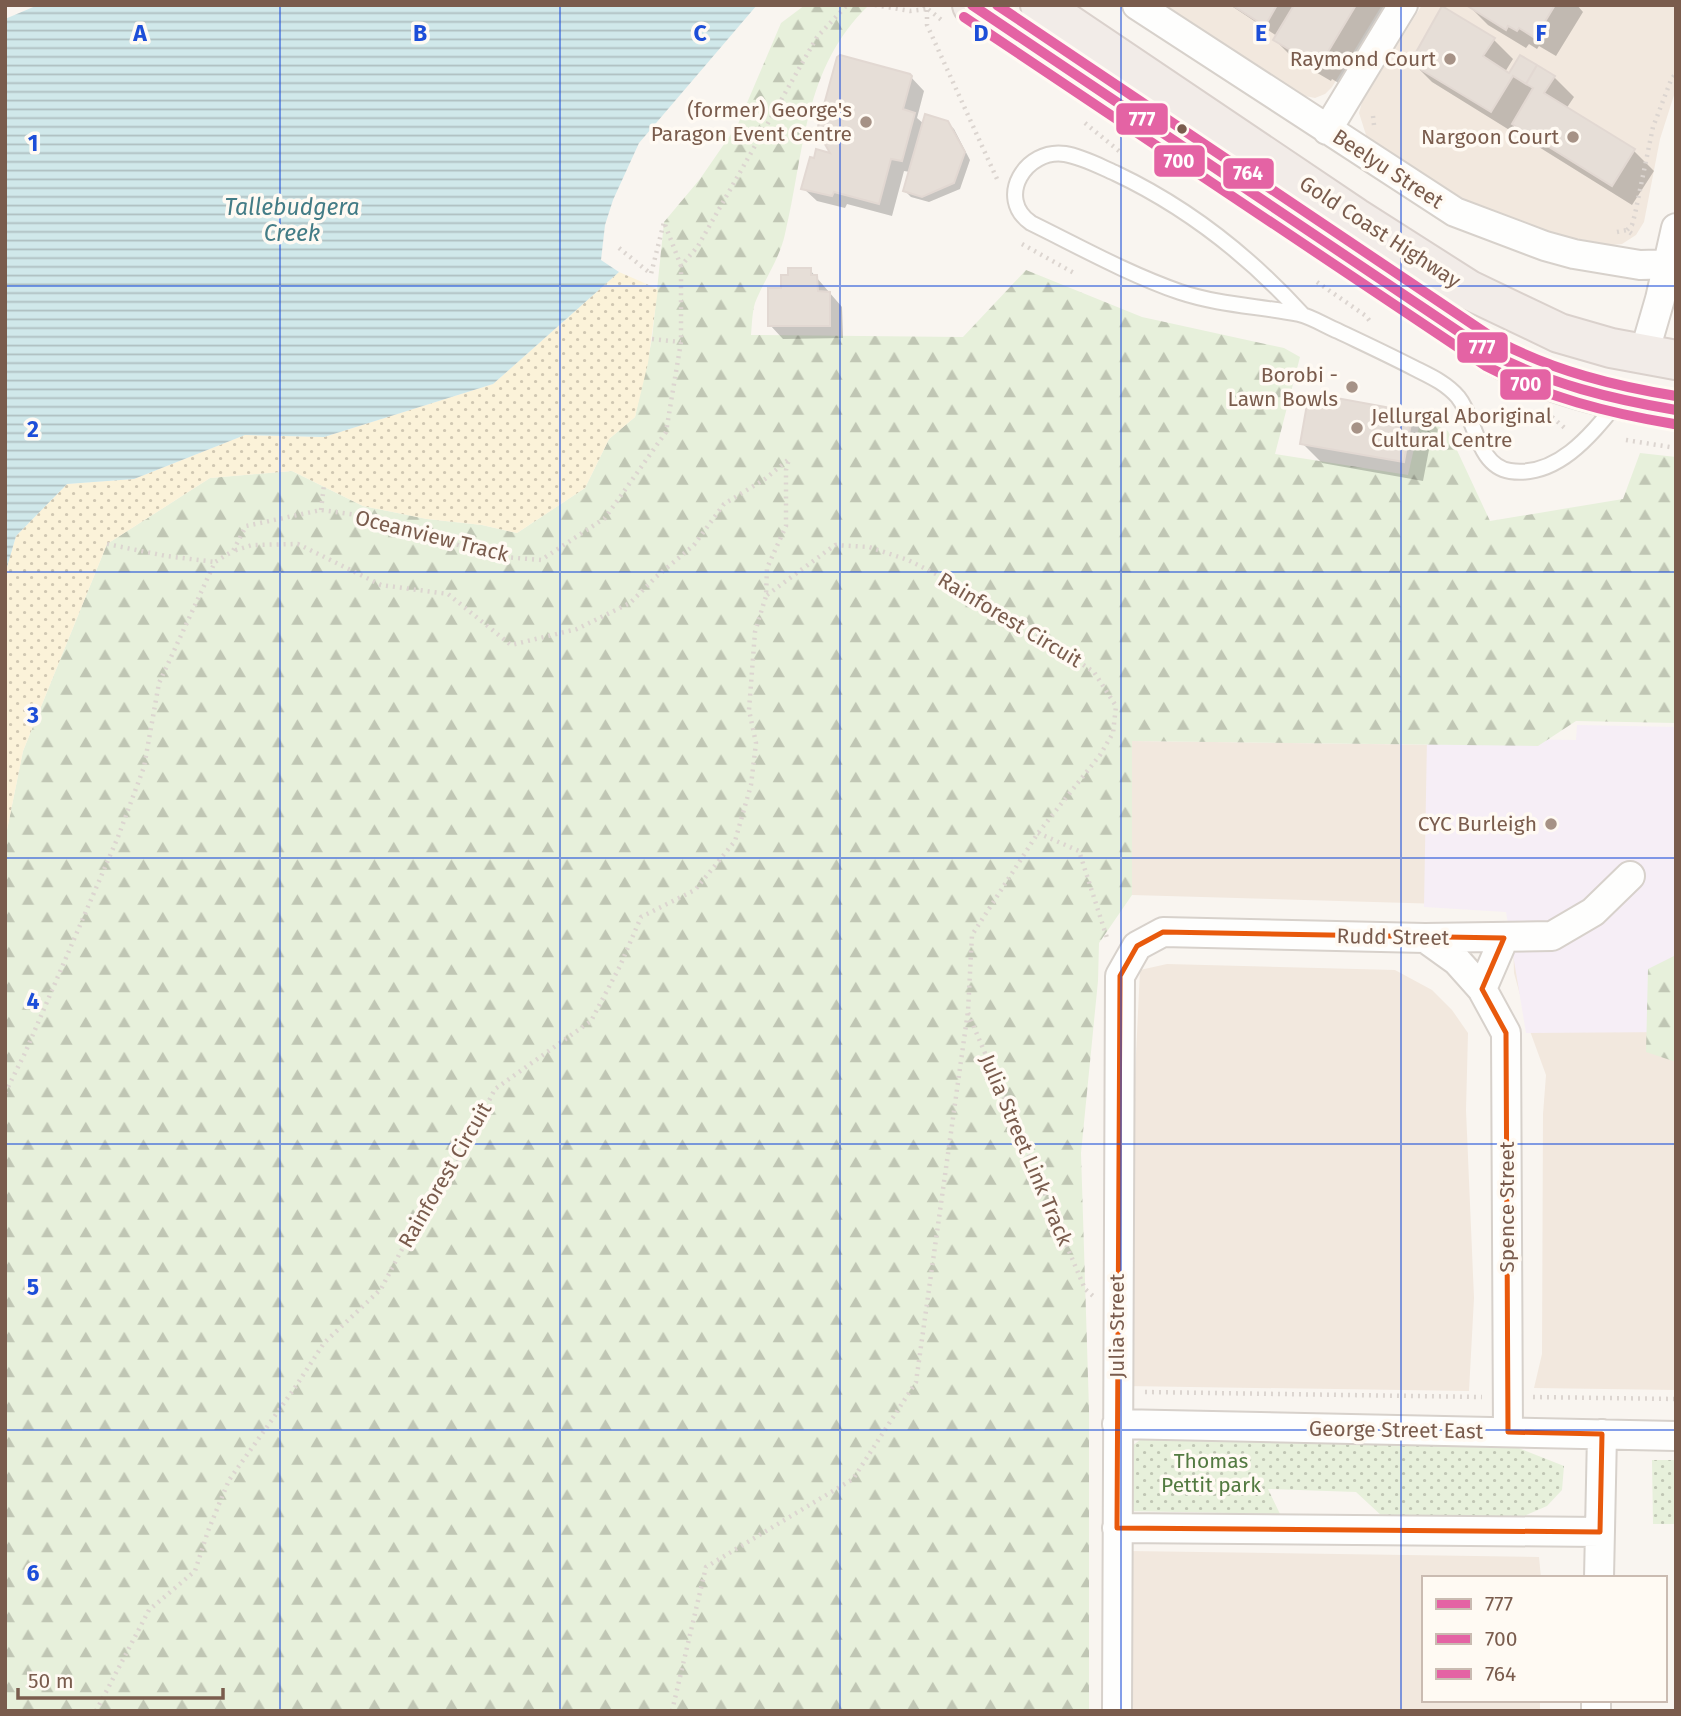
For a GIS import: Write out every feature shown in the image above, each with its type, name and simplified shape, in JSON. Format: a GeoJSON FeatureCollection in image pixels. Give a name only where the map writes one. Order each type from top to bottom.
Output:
{"type":"FeatureCollection","features":[{"type":"Feature","properties":{"kind":"highway","name":"Gold Coast Highway"},"geometry":{"type":"LineString","coordinates":[[972,5],[1482,348],[1544,380],[1620,400],[1676,410]]}},
{"type":"Feature","properties":{"kind":"highway","name":"Gold Coast Highway"},"geometry":{"type":"LineString","coordinates":[[1040,5],[1356,218],[1469,290],[1559,333],[1660,357]]}},
{"type":"Feature","properties":{"kind":"highway"},"geometry":{"type":"LineString","coordinates":[[1620,400],[1633,379],[1660,357]]}},
{"type":"Feature","properties":{"kind":"street","name":"Beelyu Street"},"geometry":{"type":"LineString","coordinates":[[1137,5],[1455,212],[1476,222],[1574,254],[1640,265],[1673,267]]}},
{"type":"Feature","properties":{"kind":"street"},"geometry":{"type":"LineString","coordinates":[[1327,130],[1403,5]]}},
{"type":"Feature","properties":{"kind":"street"},"geometry":{"type":"LineString","coordinates":[[1660,357],[1660,299],[1673,267],[1676,228]]}},
{"type":"Feature","properties":{"kind":"street","name":"Rudd Street"},"geometry":{"type":"LineString","coordinates":[[1137,946],[1163,932],[1425,938],[1552,936],[1593,912],[1630,876]]}},
{"type":"Feature","properties":{"kind":"street","name":"Spence Street"},"geometry":{"type":"LineString","coordinates":[[1425,938],[1457,961],[1482,989],[1506,1033],[1508,1432]]}},
{"type":"Feature","properties":{"kind":"street"},"geometry":{"type":"LineString","coordinates":[[1482,989],[1504,938]]}},
{"type":"Feature","properties":{"kind":"street","name":"Julia Street"},"geometry":{"type":"LineString","coordinates":[[1117,1711],[1120,976],[1137,946]]}},
{"type":"Feature","properties":{"kind":"street","name":"George Street East"},"geometry":{"type":"LineString","coordinates":[[1117,1424],[1676,1436]]}},
{"type":"Feature","properties":{"kind":"street"},"geometry":{"type":"LineString","coordinates":[[1599,1576],[1602,1434]]}},
{"type":"Feature","properties":{"kind":"street"},"geometry":{"type":"LineString","coordinates":[[1117,1528],[1600,1532]]}},
{"type":"Feature","properties":{"kind":"lane"},"geometry":{"type":"LineString","coordinates":[[1302,314],[1268,277],[1185,212],[1128,180],[1079,157],[1059,153],[1038,158],[1023,170],[1016,187],[1016,201],[1026,219],[1121,268],[1210,301],[1302,314],[1407,364],[1451,390],[1469,415],[1490,461],[1499,468],[1530,471],[1542,468],[1570,453],[1591,434],[1620,400]]}},
{"type":"Feature","properties":{"kind":"path"},"geometry":{"type":"LineString","coordinates":[[681,266],[705,234],[817,37],[847,5]]}},
{"type":"Feature","properties":{"kind":"path"},"geometry":{"type":"LineString","coordinates":[[875,5],[910,11],[927,9]]}},
{"type":"Feature","properties":{"kind":"path"},"geometry":{"type":"LineString","coordinates":[[916,5],[927,9]]}},
{"type":"Feature","properties":{"kind":"path"},"geometry":{"type":"LineString","coordinates":[[927,9],[927,25],[996,179],[1016,187]]}},
{"type":"Feature","properties":{"kind":"path"},"geometry":{"type":"LineString","coordinates":[[1609,231],[1630,232],[1653,127],[1676,73]]}},
{"type":"Feature","properties":{"kind":"path"},"geometry":{"type":"LineString","coordinates":[[1373,116],[1376,131]]}},
{"type":"Feature","properties":{"kind":"path"},"geometry":{"type":"LineString","coordinates":[[619,248],[652,274],[664,222],[681,266]]}},
{"type":"Feature","properties":{"kind":"path","name":"Oceanview Track"},"geometry":{"type":"LineString","coordinates":[[215,562],[233,551],[246,526],[321,510],[372,517],[492,556],[541,560],[605,518],[666,432],[681,342],[681,266]]}},
{"type":"Feature","properties":{"kind":"path"},"geometry":{"type":"LineString","coordinates":[[1317,282],[1366,316],[1376,329],[1365,324]]}},
{"type":"Feature","properties":{"kind":"path"},"geometry":{"type":"LineString","coordinates":[[652,339],[681,342]]}},
{"type":"Feature","properties":{"kind":"path"},"geometry":{"type":"LineString","coordinates":[[1545,411],[1567,430]]}},
{"type":"Feature","properties":{"kind":"path"},"geometry":{"type":"LineString","coordinates":[[1626,440],[1676,448]]}},
{"type":"Feature","properties":{"kind":"path"},"geometry":{"type":"LineString","coordinates":[[233,551],[252,545],[298,544],[381,585],[448,594],[511,645],[577,629],[630,603],[694,545],[724,504],[765,479],[789,458],[786,470],[786,526],[767,568],[766,596]]}},
{"type":"Feature","properties":{"kind":"path"},"geometry":{"type":"LineString","coordinates":[[780,464],[786,470]]}},
{"type":"Feature","properties":{"kind":"path"},"geometry":{"type":"LineString","coordinates":[[321,510],[324,485]]}},
{"type":"Feature","properties":{"kind":"path"},"geometry":{"type":"LineString","coordinates":[[5,1093],[25,1053],[118,837],[144,767],[159,684],[215,562],[166,556],[107,544]]}},
{"type":"Feature","properties":{"kind":"path","name":"Rainforest Circuit"},"geometry":{"type":"LineString","coordinates":[[96,1711],[149,1610],[195,1571],[229,1480],[294,1390],[324,1343],[381,1289],[419,1217],[457,1163],[495,1089],[591,1021],[620,966],[641,917],[695,890],[735,841],[751,785],[756,743],[749,710],[755,632],[766,596],[835,545],[869,547],[908,560],[978,595],[1094,671],[1116,706],[1113,733],[1100,755],[1038,833],[972,935],[968,1012],[916,1382],[853,1479],[706,1567],[673,1711]]}},
{"type":"Feature","properties":{"kind":"path"},"geometry":{"type":"LineString","coordinates":[[1038,833],[1079,851],[1120,976]]}},
{"type":"Feature","properties":{"kind":"path","name":"Julia Street Link Track"},"geometry":{"type":"LineString","coordinates":[[968,1012],[1085,1289]]}},
{"type":"Feature","properties":{"kind":"path"},"geometry":{"type":"LineString","coordinates":[[1117,1392],[1676,1399]]}},
{"type":"Feature","properties":{"kind":"highlighted area"},"geometry":{"type":"Polygon","coordinates":[[[1163,932],[1504,938],[1482,989],[1506,1033],[1508,1432],[1602,1434],[1600,1532],[1117,1528],[1120,976],[1137,946],[1163,932]]]}},
{"type":"Feature","properties":{"kind":"shaded area"},"geometry":{"type":"Polygon","coordinates":[[[1163,5],[1382,5],[1332,87],[1315,98],[1295,94],[1163,5]]]}},
{"type":"Feature","properties":{"kind":"shaded area"},"geometry":{"type":"Polygon","coordinates":[[[1422,5],[1676,5],[1676,89],[1660,139],[1644,222],[1636,235],[1622,244],[1612,245],[1563,236],[1479,207],[1384,154],[1367,138],[1359,113],[1362,102],[1422,5]]]}},
{"type":"Feature","properties":{"kind":"shaded area","name":"CYC Burleigh"},"geometry":{"type":"Polygon","coordinates":[[[1577,725],[1676,727],[1676,1032],[1526,1033],[1506,912],[1424,907],[1427,738],[1576,740],[1577,725]]]}},
{"type":"Feature","properties":{"kind":"shaded area"},"geometry":{"type":"Polygon","coordinates":[[[1132,741],[1676,748],[1676,1390],[1534,1388],[1542,1354],[1543,1114],[1546,1075],[1514,973],[1512,906],[1132,895],[1132,741]]]}},
{"type":"Feature","properties":{"kind":"shaded area"},"geometry":{"type":"Polygon","coordinates":[[[1167,964],[1395,970],[1432,990],[1452,1010],[1468,1033],[1466,1110],[1474,1298],[1469,1391],[1126,1386],[1128,1224],[1140,970],[1167,964]]]}},
{"type":"Feature","properties":{"kind":"shaded area"},"geometry":{"type":"Polygon","coordinates":[[[1128,1551],[1539,1557],[1541,1576],[1422,1576],[1422,1702],[1540,1702],[1540,1711],[1125,1711],[1128,1551]]]}},
{"type":"Feature","properties":{"kind":"green space"},"geometry":{"type":"Polygon","coordinates":[[[805,5],[869,5],[847,30],[819,83],[803,142],[783,243],[755,303],[751,335],[963,337],[1026,270],[1142,317],[1284,348],[1300,357],[1275,454],[1408,475],[1421,418],[1448,431],[1490,521],[1623,499],[1640,453],[1676,457],[1676,723],[1576,721],[1538,746],[1132,741],[1132,895],[1099,943],[1098,981],[1081,1153],[1089,1409],[1089,1711],[5,1711],[5,840],[23,751],[107,544],[210,478],[292,471],[363,506],[517,533],[585,488],[609,439],[635,417],[652,339],[664,222],[700,179],[738,124],[781,23],[805,5]]]}},
{"type":"Feature","properties":{"kind":"green space"},"geometry":{"type":"Polygon","coordinates":[[[1676,955],[1676,1062],[1646,1052],[1648,969],[1676,955]]]}},
{"type":"Feature","properties":{"kind":"green space","name":"Thomas Pettit park"},"geometry":{"type":"Polygon","coordinates":[[[1151,1432],[1511,1445],[1564,1466],[1562,1490],[1547,1506],[1522,1517],[1383,1517],[1356,1492],[1268,1489],[1280,1514],[1125,1511],[1125,1451],[1151,1432]]]}},
{"type":"Feature","properties":{"kind":"green space"},"geometry":{"type":"Polygon","coordinates":[[[1652,1460],[1676,1460],[1676,1524],[1653,1524],[1652,1460]]]}},
{"type":"Feature","properties":{"kind":"sand"},"geometry":{"type":"Polygon","coordinates":[[[619,272],[658,289],[648,363],[635,417],[609,439],[585,488],[517,533],[363,506],[292,471],[210,478],[107,544],[23,751],[5,840],[5,574],[16,536],[67,484],[134,479],[245,435],[324,437],[493,384],[619,272]]]}},
{"type":"Feature","properties":{"kind":"water","name":"Tallebudgera Creek"},"geometry":{"type":"Polygon","coordinates":[[[38,5],[757,5],[639,143],[613,200],[605,225],[601,260],[619,272],[493,384],[324,437],[245,435],[134,479],[67,484],[16,536],[5,574],[5,19],[38,5]]]}},
{"type":"Feature","properties":{"kind":"building"},"geometry":{"type":"Polygon","coordinates":[[[1232,5],[1277,5],[1265,26],[1232,5]]]}},
{"type":"Feature","properties":{"kind":"building"},"geometry":{"type":"Polygon","coordinates":[[[1294,5],[1356,5],[1320,65],[1273,40],[1294,5]]]}},
{"type":"Feature","properties":{"kind":"building"},"geometry":{"type":"Polygon","coordinates":[[[1466,5],[1555,5],[1535,38],[1519,28],[1517,31],[1508,26],[1506,30],[1466,5]]]}},
{"type":"Feature","properties":{"kind":"building","name":"Raymond Court"},"geometry":{"type":"Polygon","coordinates":[[[1442,6],[1495,38],[1483,56],[1509,73],[1520,55],[1537,65],[1526,84],[1513,76],[1491,112],[1410,63],[1442,6]]]}},
{"type":"Feature","properties":{"kind":"building","name":"(former) George's Paragon Event Centre"},"geometry":{"type":"Polygon","coordinates":[[[840,55],[912,76],[903,109],[915,113],[902,161],[891,159],[879,204],[834,192],[832,196],[801,189],[810,157],[814,158],[816,149],[830,153],[817,130],[837,57],[840,55]]]}},
{"type":"Feature","properties":{"kind":"building","name":"Nargoon Court"},"geometry":{"type":"Polygon","coordinates":[[[1537,65],[1555,76],[1544,93],[1635,149],[1612,186],[1512,124],[1533,88],[1526,84],[1537,65]]]}},
{"type":"Feature","properties":{"kind":"building"},"geometry":{"type":"Polygon","coordinates":[[[925,114],[948,121],[965,152],[954,183],[922,197],[903,191],[925,114]]]}},
{"type":"Feature","properties":{"kind":"building"},"geometry":{"type":"Polygon","coordinates":[[[788,268],[811,268],[811,275],[817,275],[818,291],[830,292],[830,326],[768,326],[768,288],[781,288],[781,275],[788,275],[788,268]]]}},
{"type":"Feature","properties":{"kind":"building","name":"Jellurgal Aboriginal Cultural Centre"},"geometry":{"type":"Polygon","coordinates":[[[1309,393],[1413,412],[1404,462],[1300,444],[1309,393]]]}},
{"type":"Feature","properties":{"kind":"transit line","name":"777"},"geometry":{"type":"LineString","coordinates":[[972,5],[1492,354],[1536,374],[1581,389],[1676,410]]}},
{"type":"Feature","properties":{"kind":"transit line","name":"764"},"geometry":{"type":"LineString","coordinates":[[997,5],[1499,342],[1585,376],[1676,396]]}},
{"type":"Feature","properties":{"kind":"transit line","name":"700"},"geometry":{"type":"LineString","coordinates":[[964,17],[1486,366],[1554,395],[1625,415],[1674,424]]}},
{"type":"Feature","properties":{"kind":"place","name":"Raymond Court"},"geometry":{"type":"Point","coordinates":[1450,59]}},
{"type":"Feature","properties":{"kind":"place","name":"(former) George's Paragon Event Centre"},"geometry":{"type":"Point","coordinates":[866,122]}},
{"type":"Feature","properties":{"kind":"place","name":"Nargoon Court"},"geometry":{"type":"Point","coordinates":[1573,137]}},
{"type":"Feature","properties":{"kind":"place","name":"Borobi - Lawn Bowls"},"geometry":{"type":"Point","coordinates":[1352,387]}},
{"type":"Feature","properties":{"kind":"place","name":"Jellurgal Aboriginal Cultural Centre"},"geometry":{"type":"Point","coordinates":[1357,428]}},
{"type":"Feature","properties":{"kind":"place","name":"CYC Burleigh"},"geometry":{"type":"Point","coordinates":[1551,824]}}]}
